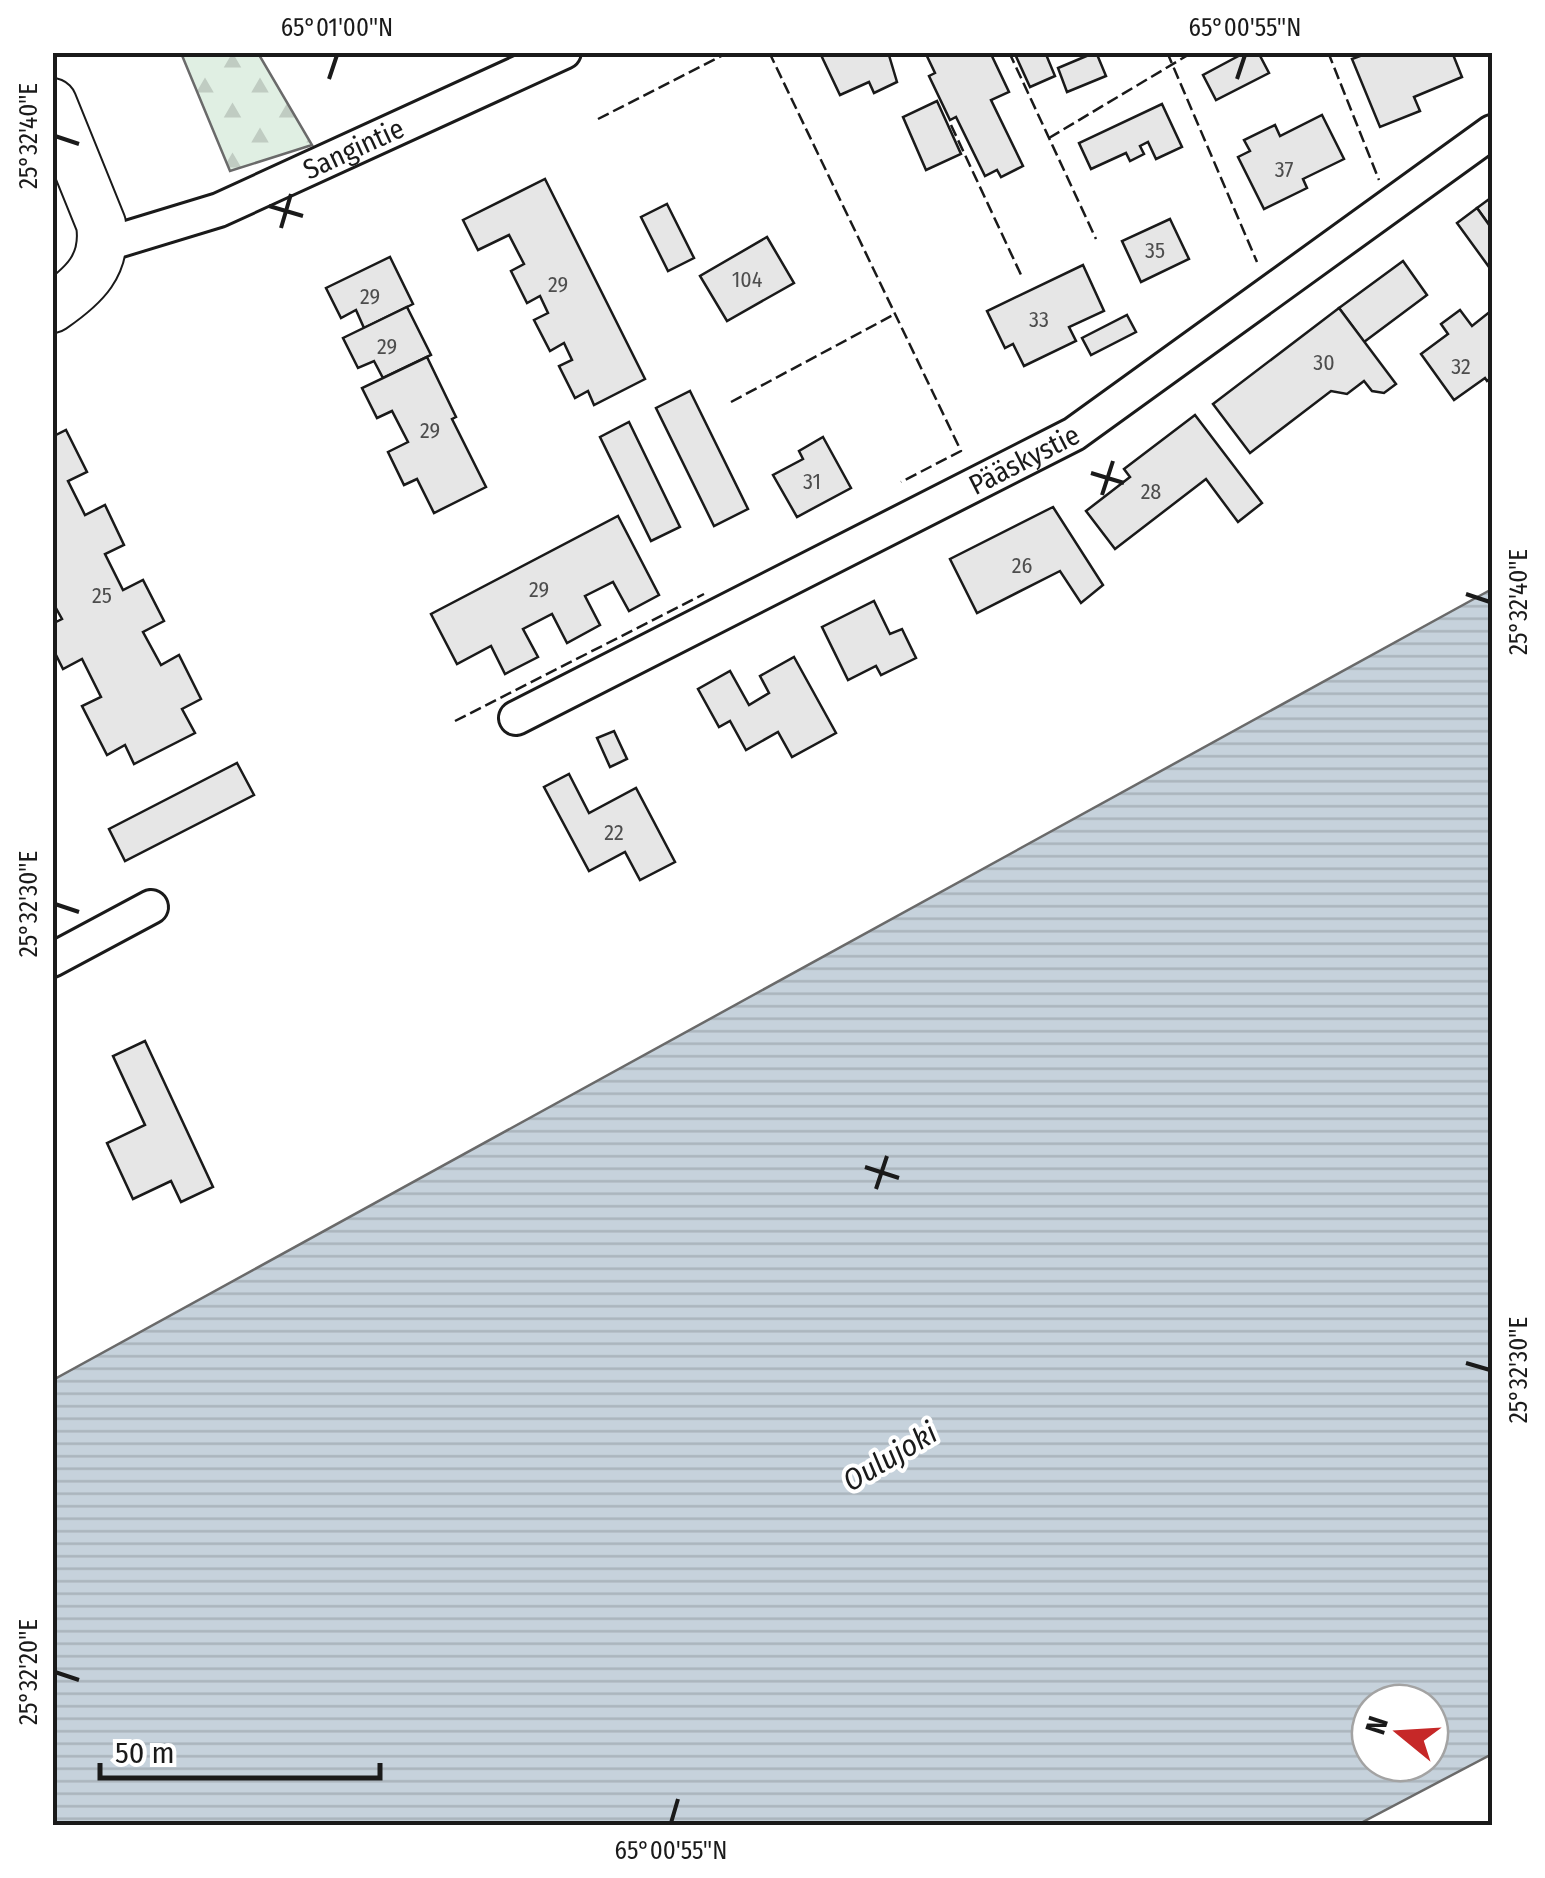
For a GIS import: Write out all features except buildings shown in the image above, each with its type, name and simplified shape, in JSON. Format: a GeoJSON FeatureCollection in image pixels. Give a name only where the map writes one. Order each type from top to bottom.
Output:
{"type":"FeatureCollection","features":[{"type":"Feature","properties":{"kind":"street","name":"Sangintie"},"geometry":{"type":"LineString","coordinates":[[104,245],[220,210],[564,52]]}},
{"type":"Feature","properties":{"kind":"street"},"geometry":{"type":"LineString","coordinates":[[52,103],[101,224],[104,245],[84,286],[52,308]]}},
{"type":"Feature","properties":{"kind":"street","name":"Pääskystie"},"geometry":{"type":"LineString","coordinates":[[516,718],[1074,434],[1492,132]]}},
{"type":"Feature","properties":{"kind":"street"},"geometry":{"type":"LineString","coordinates":[[52,960],[151,907]]}},
{"type":"Feature","properties":{"kind":"green space"},"geometry":{"type":"Polygon","coordinates":[[[181,53],[258,53],[312,145],[230,171],[181,53]]]}},
{"type":"Feature","properties":{"kind":"water","name":"Oulujoki"},"geometry":{"type":"Polygon","coordinates":[[[1492,589],[1492,1754],[1450,1776],[1450,1683],[1350,1683],[1350,1783],[1437,1783],[1357,1825],[53,1825],[53,1380],[1492,589]]]}},
{"type":"Feature","properties":{"kind":"fence"},"geometry":{"type":"LineString","coordinates":[[598,119],[729,52]]}},
{"type":"Feature","properties":{"kind":"fence"},"geometry":{"type":"LineString","coordinates":[[769,52],[961,451],[901,482]]}},
{"type":"Feature","properties":{"kind":"fence"},"geometry":{"type":"LineString","coordinates":[[1009,52],[1096,239]]}},
{"type":"Feature","properties":{"kind":"fence"},"geometry":{"type":"LineString","coordinates":[[1167,52],[1257,262]]}},
{"type":"Feature","properties":{"kind":"fence"},"geometry":{"type":"LineString","coordinates":[[1049,138],[1193,52]]}},
{"type":"Feature","properties":{"kind":"fence"},"geometry":{"type":"LineString","coordinates":[[1328,52],[1379,180]]}},
{"type":"Feature","properties":{"kind":"fence"},"geometry":{"type":"LineString","coordinates":[[951,125],[1022,277]]}},
{"type":"Feature","properties":{"kind":"fence"},"geometry":{"type":"LineString","coordinates":[[731,402],[895,314]]}},
{"type":"Feature","properties":{"kind":"fence"},"geometry":{"type":"LineString","coordinates":[[455,721],[704,594]]}}]}
